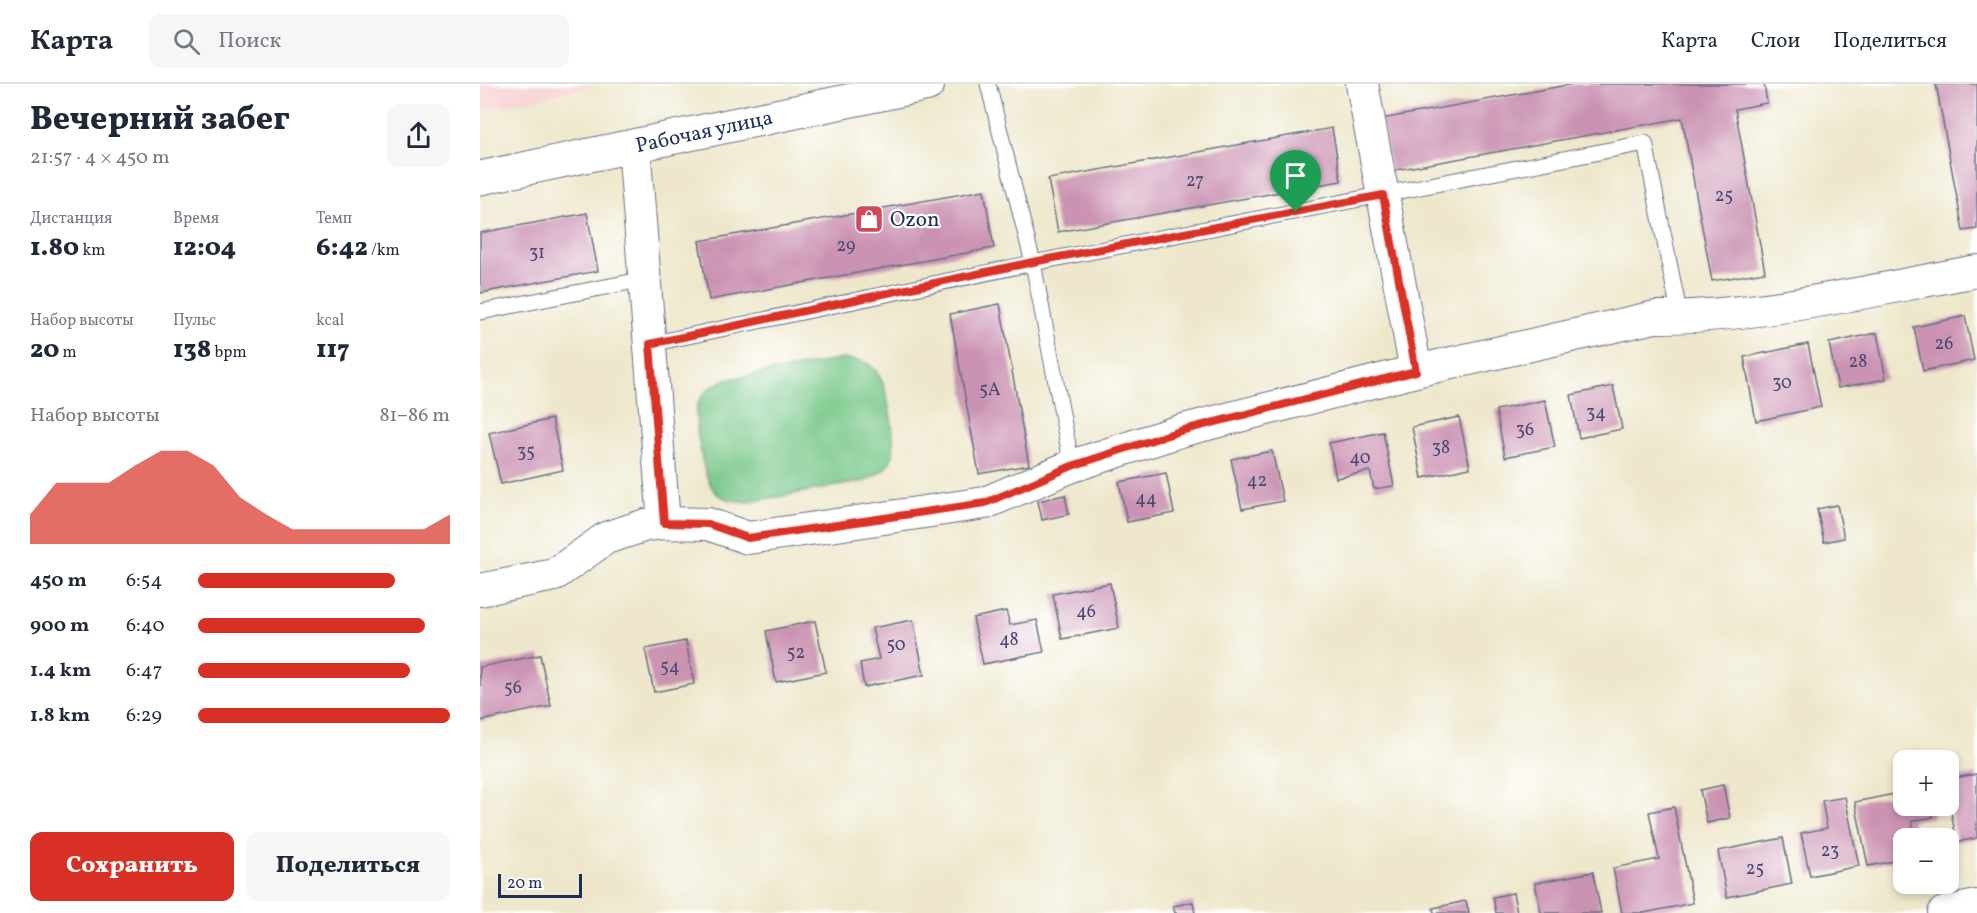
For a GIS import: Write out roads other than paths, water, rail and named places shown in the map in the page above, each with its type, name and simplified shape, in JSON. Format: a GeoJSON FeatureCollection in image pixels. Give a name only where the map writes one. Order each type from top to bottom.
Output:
{"type":"FeatureCollection","features":[{"type":"Feature","properties":{"kind":"street","name":"Рабочая улица"},"geometry":{"type":"LineString","coordinates":[[480,178],[928,84]]}},
{"type":"Feature","properties":{"kind":"street"},"geometry":{"type":"LineString","coordinates":[[1362,84],[1416,371]]}},
{"type":"Feature","properties":{"kind":"street"},"geometry":{"type":"LineString","coordinates":[[634,146],[664,523]]}},
{"type":"Feature","properties":{"kind":"street"},"geometry":{"type":"LineString","coordinates":[[480,590],[554,575],[606,538],[646,525],[708,524],[748,538],[985,503],[1072,466],[1180,431],[1416,371],[1656,317],[1772,309],[1977,271]]}},
{"type":"Feature","properties":{"kind":"street"},"geometry":{"type":"LineString","coordinates":[[1944,913],[1977,906]]}},
{"type":"Feature","properties":{"kind":"lane"},"geometry":{"type":"LineString","coordinates":[[988,84],[1033,262],[1072,466]]}},
{"type":"Feature","properties":{"kind":"lane"},"geometry":{"type":"LineString","coordinates":[[650,344],[1033,262],[1645,143],[1680,317]]}},
{"type":"Feature","properties":{"kind":"lane"},"geometry":{"type":"LineString","coordinates":[[480,312],[645,279]]}},
{"type":"Feature","properties":{"kind":"place","name":"Ozon"},"geometry":{"type":"Point","coordinates":[869,219]}}]}
